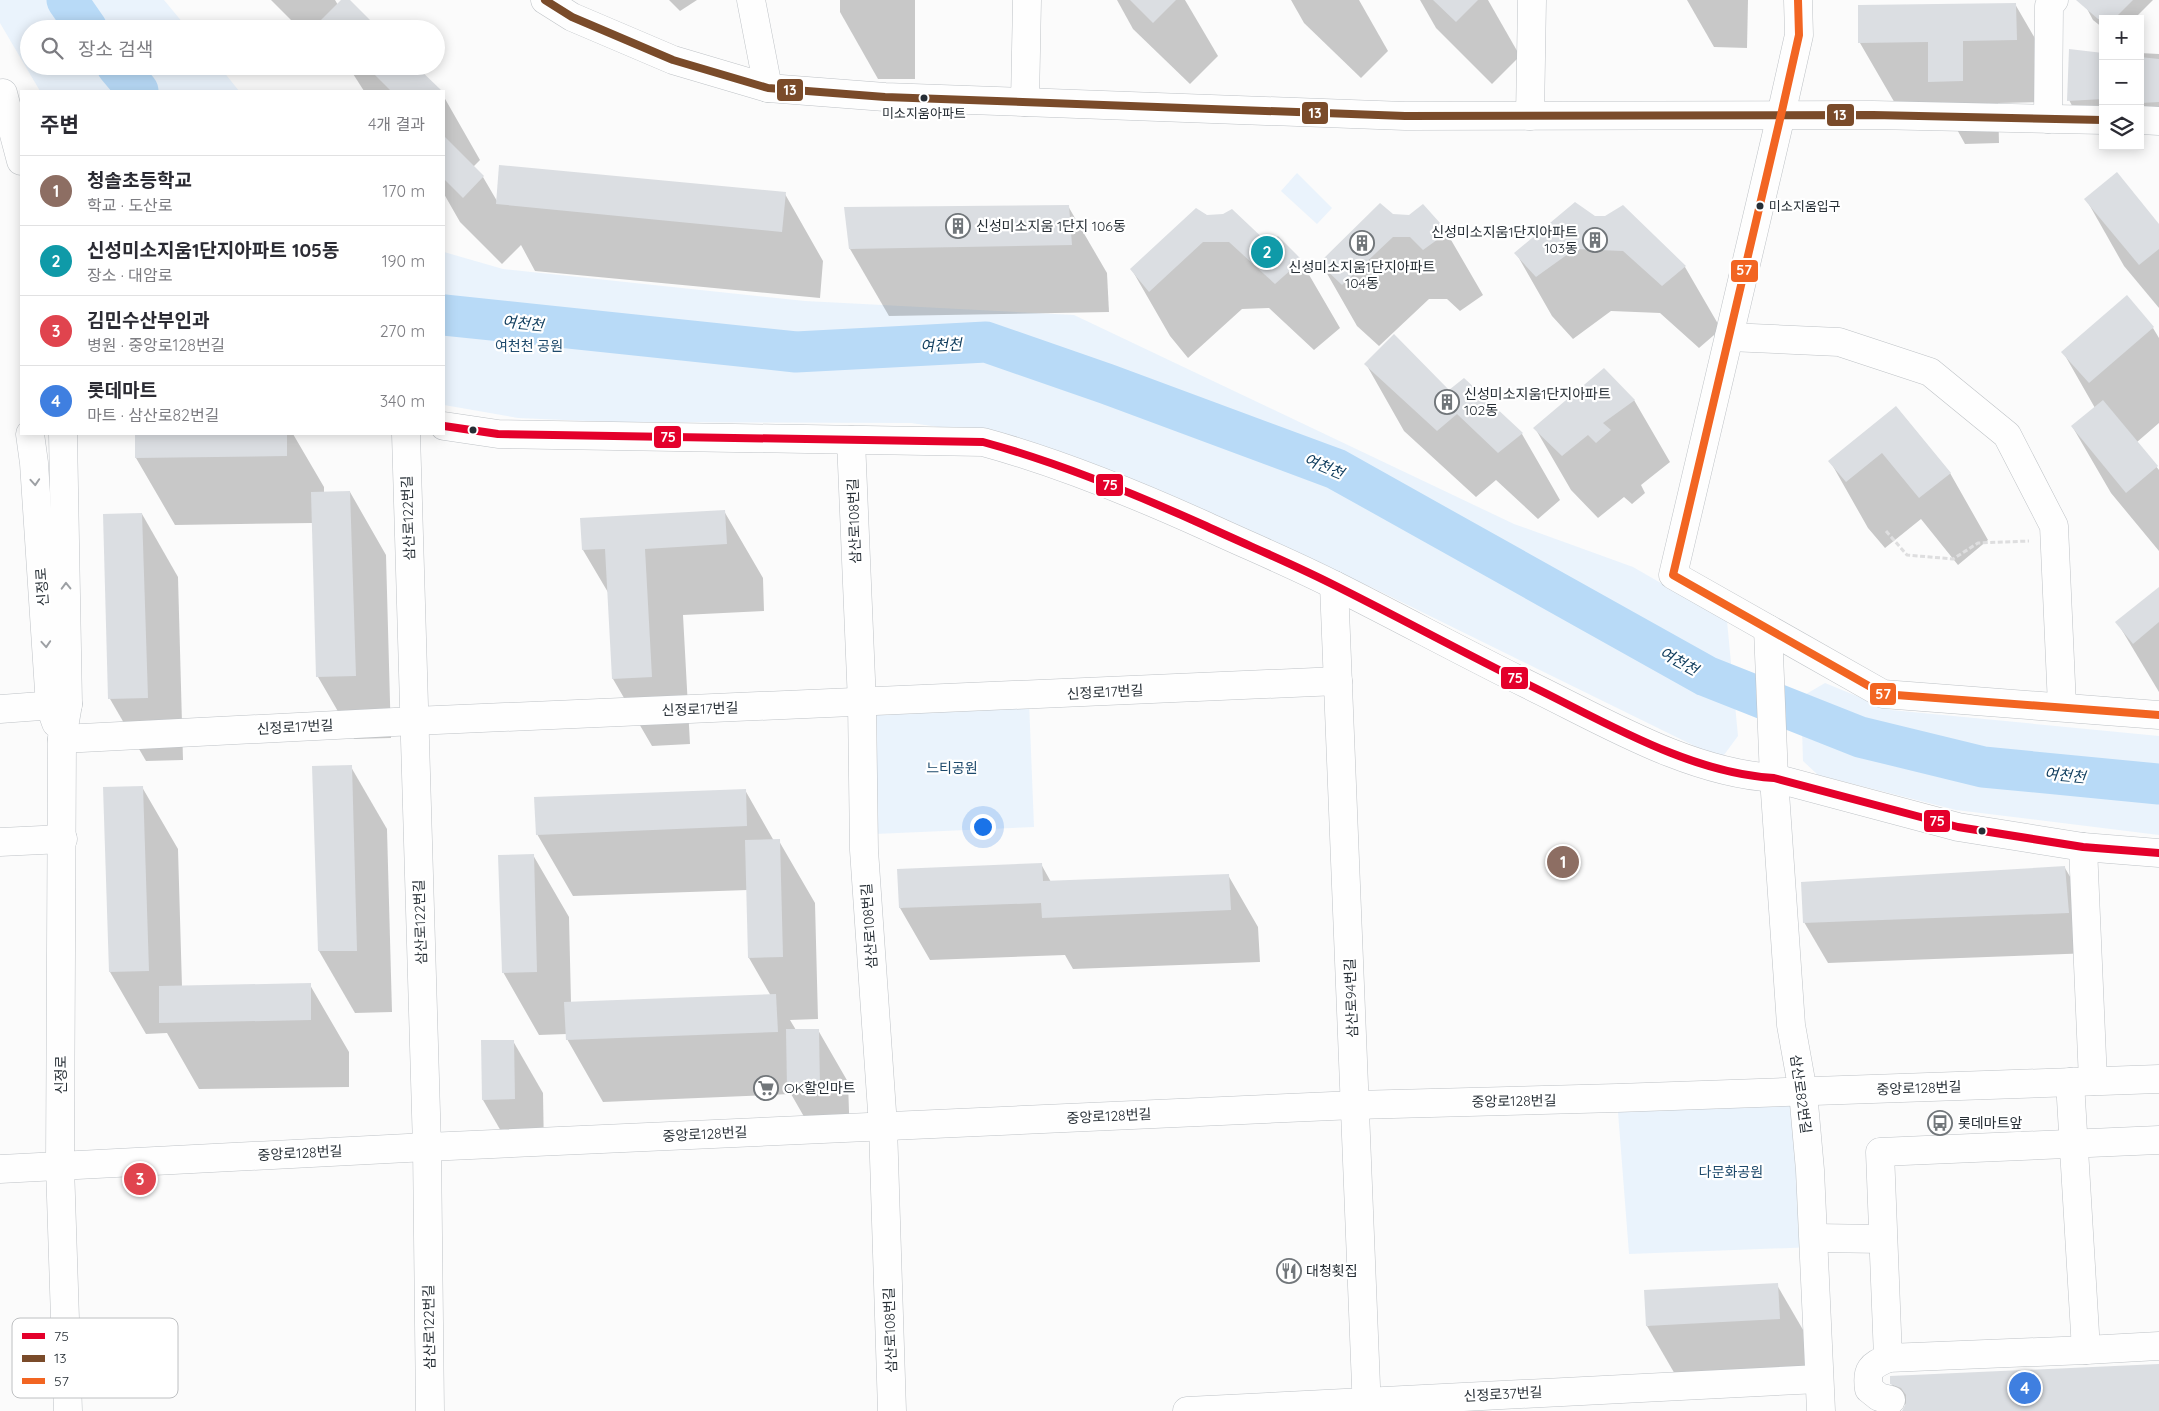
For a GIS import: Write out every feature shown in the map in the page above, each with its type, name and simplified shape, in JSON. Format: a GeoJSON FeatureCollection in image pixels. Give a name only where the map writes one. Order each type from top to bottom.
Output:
{"type":"FeatureCollection","features":[{"type":"Feature","properties":{"kind":"street"},"geometry":{"type":"LineString","coordinates":[[546,0],[572,16],[673,60],[768,88],[885,97],[1405,116],[1781,116],[2099,120]]}},
{"type":"Feature","properties":{"kind":"street"},"geometry":{"type":"LineString","coordinates":[[752,0],[768,88]]}},
{"type":"Feature","properties":{"kind":"street"},"geometry":{"type":"LineString","coordinates":[[1025,102],[1027,0]]}},
{"type":"Feature","properties":{"kind":"street"},"geometry":{"type":"LineString","coordinates":[[1530,116],[1532,0]]}},
{"type":"Feature","properties":{"kind":"street"},"geometry":{"type":"LineString","coordinates":[[1798,0],[1799,34],[1673,575],[1883,694],[2062,706],[2159,715]]}},
{"type":"Feature","properties":{"kind":"street"},"geometry":{"type":"LineString","coordinates":[[2048,2],[2048,118]]}},
{"type":"Feature","properties":{"kind":"street"},"geometry":{"type":"LineString","coordinates":[[1,91],[20,112]]}},
{"type":"Feature","properties":{"kind":"street"},"geometry":{"type":"LineString","coordinates":[[1,91],[20,158]]}},
{"type":"Feature","properties":{"kind":"street"},"geometry":{"type":"LineString","coordinates":[[2144,120],[2159,121]]}},
{"type":"Feature","properties":{"kind":"street"},"geometry":{"type":"LineString","coordinates":[[1729,337],[1839,342],[1930,372],[2007,435],[2054,526],[2062,706]]}},
{"type":"Feature","properties":{"kind":"street"},"geometry":{"type":"LineString","coordinates":[[445,426],[498,434],[983,442],[1036,456],[1132,493],[1334,585],[1485,664],[1636,736],[1716,769],[1745,776],[1774,778],[1958,827],[2083,847],[2159,853]]}},
{"type":"Feature","properties":{"kind":"street","name":"신정로"},"geometry":{"type":"LineString","coordinates":[[30,435],[62,739],[60,1166],[65,1318]]}},
{"type":"Feature","properties":{"kind":"street","name":"신정로"},"geometry":{"type":"LineString","coordinates":[[59,705],[63,435]]}},
{"type":"Feature","properties":{"kind":"street","name":"삼산로122번길"},"geometry":{"type":"LineString","coordinates":[[406,435],[427,1146],[430,1411]]}},
{"type":"Feature","properties":{"kind":"street","name":"삼산로108번길"},"geometry":{"type":"LineString","coordinates":[[851,440],[862,702],[864,850],[882,1126],[892,1411]]}},
{"type":"Feature","properties":{"kind":"street","name":"삼산로94번길"},"geometry":{"type":"LineString","coordinates":[[1334,585],[1367,1406]]}},
{"type":"Feature","properties":{"kind":"street","name":"삼산로82번길"},"geometry":{"type":"LineString","coordinates":[[1768,629],[1774,778],[1791,1025],[1803,1092],[1814,1238],[1821,1411]]}},
{"type":"Feature","properties":{"kind":"street","name":"신정로17번길"},"geometry":{"type":"LineString","coordinates":[[62,739],[414,721],[1338,681]]}},
{"type":"Feature","properties":{"kind":"street"},"geometry":{"type":"LineString","coordinates":[[0,709],[59,705]]}},
{"type":"Feature","properties":{"kind":"street"},"geometry":{"type":"LineString","coordinates":[[0,842],[63,839]]}},
{"type":"Feature","properties":{"kind":"street"},"geometry":{"type":"LineString","coordinates":[[2083,847],[2082,1082],[2074,1145],[2086,1350]]}},
{"type":"Feature","properties":{"kind":"street","name":"중앙로128번길"},"geometry":{"type":"LineString","coordinates":[[0,1169],[427,1146],[1355,1105],[2159,1079]]}},
{"type":"Feature","properties":{"kind":"street"},"geometry":{"type":"LineString","coordinates":[[1888,1358],[1880,1152],[2159,1140]]}},
{"type":"Feature","properties":{"kind":"street"},"geometry":{"type":"LineString","coordinates":[[1814,1238],[1883,1239]]}},
{"type":"Feature","properties":{"kind":"street"},"geometry":{"type":"LineString","coordinates":[[1891,1400],[1879,1397],[1869,1389],[1867,1376],[1874,1365],[1888,1358],[1949,1361],[2159,1346]]}},
{"type":"Feature","properties":{"kind":"street","name":"신정로37번길"},"geometry":{"type":"LineString","coordinates":[[1187,1411],[1367,1406],[1819,1378]]}},
{"type":"Feature","properties":{"kind":"street","name":"신정로"},"geometry":{"type":"LineString","coordinates":[[68,1398],[68,1411]]}},
{"type":"Feature","properties":{"kind":"path"},"geometry":{"type":"LineString","coordinates":[[1886,531],[1907,554],[1953,560],[1978,543],[2006,544],[2055,538]]}},
{"type":"Feature","properties":{"kind":"green space"},"geometry":{"type":"Polygon","coordinates":[[[0,0],[164,0],[181,20],[20,20],[20,57],[0,23],[0,0]]]}},
{"type":"Feature","properties":{"kind":"green space"},"geometry":{"type":"Polygon","coordinates":[[[31,75],[226,75],[238,90],[39,90],[31,75]]]}},
{"type":"Feature","properties":{"kind":"green space"},"geometry":{"type":"Polygon","coordinates":[[[1297,173],[1332,208],[1317,224],[1281,191],[1297,173]]]}},
{"type":"Feature","properties":{"kind":"green space","name":"여천천 공원"},"geometry":{"type":"Polygon","coordinates":[[[445,252],[503,269],[805,301],[1074,315],[1514,524],[1633,567],[1727,621],[1738,736],[1721,759],[1373,588],[1089,465],[988,434],[911,423],[610,422],[518,418],[445,405],[445,252]]]}},
{"type":"Feature","properties":{"kind":"green space"},"geometry":{"type":"Polygon","coordinates":[[[1825,683],[1891,710],[2159,736],[2159,835],[1956,810],[1818,775],[1803,761],[1801,697],[1825,683]]]}},
{"type":"Feature","properties":{"kind":"green space","name":"느티공원"},"geometry":{"type":"Polygon","coordinates":[[[1029,701],[1034,827],[875,834],[870,708],[1029,701]]]}},
{"type":"Feature","properties":{"kind":"green space","name":"다문화공원"},"geometry":{"type":"Polygon","coordinates":[[[1803,1092],[1815,1247],[1629,1254],[1617,1099],[1803,1092]]]}},
{"type":"Feature","properties":{"kind":"building"},"geometry":{"type":"Polygon","coordinates":[[[341,0],[350,0],[370,20],[321,20],[341,0]]]}},
{"type":"Feature","properties":{"kind":"building"},"geometry":{"type":"Polygon","coordinates":[[[1130,0],[1176,0],[1153,23],[1130,0]]]}},
{"type":"Feature","properties":{"kind":"building"},"geometry":{"type":"Polygon","coordinates":[[[1433,0],[1478,0],[1456,22],[1433,0]]]}},
{"type":"Feature","properties":{"kind":"building"},"geometry":{"type":"Polygon","coordinates":[[[2076,0],[2133,0],[2118,15],[2099,15],[2098,19],[2076,0]]]}},
{"type":"Feature","properties":{"kind":"building"},"geometry":{"type":"Polygon","coordinates":[[[2016,3],[2017,40],[1963,41],[1963,81],[1928,82],[1928,42],[1858,43],[1858,5],[2016,3]]]}},
{"type":"Feature","properties":{"kind":"building"},"geometry":{"type":"Polygon","coordinates":[[[2069,49],[2099,53],[2099,99],[2067,101],[2069,49]]]}},
{"type":"Feature","properties":{"kind":"building"},"geometry":{"type":"Polygon","coordinates":[[[2144,57],[2159,59],[2159,102],[2144,103],[2144,57]]]}},
{"type":"Feature","properties":{"kind":"building"},"geometry":{"type":"Polygon","coordinates":[[[375,75],[425,75],[441,90],[390,90],[375,75]]]}},
{"type":"Feature","properties":{"kind":"building"},"geometry":{"type":"Polygon","coordinates":[[[445,137],[484,176],[463,198],[445,180],[445,137]]]}},
{"type":"Feature","properties":{"kind":"building"},"geometry":{"type":"Polygon","coordinates":[[[499,165],[786,192],[782,232],[496,204],[499,165]]]}},
{"type":"Feature","properties":{"kind":"building"},"geometry":{"type":"Polygon","coordinates":[[[2117,172],[2159,224],[2159,249],[2139,265],[2084,199],[2117,172]]]}},
{"type":"Feature","properties":{"kind":"building","name":"신성미소지움1단지아파트 103동"},"geometry":{"type":"Polygon","coordinates":[[[1575,202],[1595,216],[1605,216],[1623,205],[1686,266],[1662,286],[1623,251],[1575,249],[1536,277],[1514,253],[1575,202]]]}},
{"type":"Feature","properties":{"kind":"building","name":"신성미소지움1단지아파트 104동"},"geometry":{"type":"Polygon","coordinates":[[[1380,203],[1393,214],[1409,215],[1423,204],[1448,232],[1423,250],[1410,237],[1393,237],[1342,285],[1319,263],[1380,203]]]}},
{"type":"Feature","properties":{"kind":"building","name":"신성미소지움 1단지 106동"},"geometry":{"type":"Polygon","coordinates":[[[1069,205],[1072,245],[849,249],[844,207],[1069,205]]]}},
{"type":"Feature","properties":{"kind":"building"},"geometry":{"type":"Polygon","coordinates":[[[1196,208],[1207,215],[1223,214],[1232,209],[1268,243],[1278,236],[1302,260],[1275,284],[1229,242],[1203,242],[1149,292],[1130,269],[1196,208]]]}},
{"type":"Feature","properties":{"kind":"building"},"geometry":{"type":"Polygon","coordinates":[[[2127,295],[2154,327],[2089,383],[2061,352],[2127,295]]]}},
{"type":"Feature","properties":{"kind":"building","name":"신성미소지움1단지아파트 102동"},"geometry":{"type":"Polygon","coordinates":[[[1394,334],[1449,390],[1464,378],[1523,433],[1498,453],[1457,414],[1437,431],[1364,364],[1394,334]]]}},
{"type":"Feature","properties":{"kind":"building"},"geometry":{"type":"Polygon","coordinates":[[[1604,368],[1635,400],[1603,423],[1611,430],[1596,443],[1588,435],[1562,456],[1533,428],[1604,368]]]}},
{"type":"Feature","properties":{"kind":"building"},"geometry":{"type":"Polygon","coordinates":[[[2103,400],[2158,466],[2126,493],[2071,426],[2103,400]]]}},
{"type":"Feature","properties":{"kind":"building"},"geometry":{"type":"Polygon","coordinates":[[[1896,406],[1951,473],[1919,498],[1882,453],[1846,482],[1828,461],[1896,406]]]}},
{"type":"Feature","properties":{"kind":"building"},"geometry":{"type":"Polygon","coordinates":[[[135,435],[287,435],[287,456],[135,458],[135,435]]]}},
{"type":"Feature","properties":{"kind":"building"},"geometry":{"type":"Polygon","coordinates":[[[350,491],[356,676],[316,677],[311,492],[350,491]]]}},
{"type":"Feature","properties":{"kind":"building"},"geometry":{"type":"Polygon","coordinates":[[[725,510],[727,544],[645,549],[652,677],[612,679],[605,549],[582,550],[580,518],[725,510]]]}},
{"type":"Feature","properties":{"kind":"building"},"geometry":{"type":"Polygon","coordinates":[[[142,513],[148,698],[108,699],[103,514],[142,513]]]}},
{"type":"Feature","properties":{"kind":"building"},"geometry":{"type":"Polygon","coordinates":[[[2159,587],[2159,622],[2133,644],[2115,622],[2159,587]]]}},
{"type":"Feature","properties":{"kind":"building"},"geometry":{"type":"Polygon","coordinates":[[[352,765],[357,951],[318,951],[312,766],[352,765]]]}},
{"type":"Feature","properties":{"kind":"building"},"geometry":{"type":"Polygon","coordinates":[[[143,786],[149,971],[109,972],[103,787],[143,786]]]}},
{"type":"Feature","properties":{"kind":"building"},"geometry":{"type":"Polygon","coordinates":[[[746,789],[747,826],[536,835],[534,797],[746,789]]]}},
{"type":"Feature","properties":{"kind":"building"},"geometry":{"type":"Polygon","coordinates":[[[780,839],[783,957],[748,958],[745,840],[780,839]]]}},
{"type":"Feature","properties":{"kind":"building"},"geometry":{"type":"Polygon","coordinates":[[[534,854],[537,972],[502,973],[498,855],[534,854]]]}},
{"type":"Feature","properties":{"kind":"building"},"geometry":{"type":"Polygon","coordinates":[[[1042,863],[1043,881],[1229,874],[1231,910],[1042,918],[1041,903],[899,908],[897,869],[1042,863]]]}},
{"type":"Feature","properties":{"kind":"building"},"geometry":{"type":"Polygon","coordinates":[[[2065,866],[2069,913],[1803,923],[1801,882],[2065,866]]]}},
{"type":"Feature","properties":{"kind":"building"},"geometry":{"type":"Polygon","coordinates":[[[311,983],[311,1020],[159,1023],[159,986],[311,983]]]}},
{"type":"Feature","properties":{"kind":"building"},"geometry":{"type":"Polygon","coordinates":[[[776,994],[778,1032],[566,1040],[564,1002],[776,994]]]}},
{"type":"Feature","properties":{"kind":"building"},"geometry":{"type":"Polygon","coordinates":[[[786,1029],[819,1029],[820,1089],[787,1089],[786,1029]]]}},
{"type":"Feature","properties":{"kind":"building"},"geometry":{"type":"Polygon","coordinates":[[[481,1040],[514,1040],[515,1099],[482,1100],[481,1040]]]}},
{"type":"Feature","properties":{"kind":"building"},"geometry":{"type":"Polygon","coordinates":[[[1778,1283],[1780,1319],[1646,1326],[1644,1290],[1778,1283]]]}},
{"type":"Feature","properties":{"kind":"building"},"geometry":{"type":"Polygon","coordinates":[[[2159,1364],[2159,1411],[1902,1411],[1906,1403],[1906,1395],[1901,1388],[1890,1384],[1890,1376],[2159,1364]]]}},
{"type":"Feature","properties":{"kind":"waterway","name":"여천천"},"geometry":{"type":"LineString","coordinates":[[67,0],[81,20]]}},
{"type":"Feature","properties":{"kind":"waterway","name":"여천천"},"geometry":{"type":"LineString","coordinates":[[125,75],[137,90]]}},
{"type":"Feature","properties":{"kind":"waterway","name":"여천천"},"geometry":{"type":"LineString","coordinates":[[445,315],[796,352],[986,342],[1107,384],[1336,469],[1706,676],[1860,737],[1983,767],[2159,784]]}},
{"type":"Feature","properties":{"kind":"transit line","name":"13"},"geometry":{"type":"LineString","coordinates":[[545,0],[572,17],[673,60],[768,88],[885,97],[1405,116],[1873,115],[2099,120]]}},
{"type":"Feature","properties":{"kind":"transit line","name":"57"},"geometry":{"type":"LineString","coordinates":[[1798,0],[1799,35],[1673,575],[1883,694],[2159,715]]}},
{"type":"Feature","properties":{"kind":"transit line","name":"75"},"geometry":{"type":"LineString","coordinates":[[445,426],[498,434],[983,442],[1040,459],[1096,479],[1271,555],[1648,744],[1679,756],[1711,767],[1742,774],[1774,778],[1958,827],[2083,847],[2159,853]]}},
{"type":"Feature","properties":{"kind":"place","name":"미소지움아파트"},"geometry":{"type":"Point","coordinates":[924,98]}},
{"type":"Feature","properties":{"kind":"place","name":"미소지움입구"},"geometry":{"type":"Point","coordinates":[1760,206]}},
{"type":"Feature","properties":{"kind":"place","name":"신성미소지움 1단지 106동"},"geometry":{"type":"Point","coordinates":[958,226]}},
{"type":"Feature","properties":{"kind":"place","name":"신성미소지움1단지아파트 103동"},"geometry":{"type":"Point","coordinates":[1595,240]}},
{"type":"Feature","properties":{"kind":"place","name":"신성미소지움1단지아파트 104동"},"geometry":{"type":"Point","coordinates":[1362,243]}},
{"type":"Feature","properties":{"kind":"place","name":"신성미소지움1단지아파트 105동"},"geometry":{"type":"Point","coordinates":[1267,252]}},
{"type":"Feature","properties":{"kind":"place","name":"신성미소지움1단지아파트 102동"},"geometry":{"type":"Point","coordinates":[1447,402]}},
{"type":"Feature","properties":{"kind":"place","name":"청솔초등학교"},"geometry":{"type":"Point","coordinates":[1563,862]}},
{"type":"Feature","properties":{"kind":"place","name":"OK할인마트"},"geometry":{"type":"Point","coordinates":[766,1088]}},
{"type":"Feature","properties":{"kind":"place","name":"롯데마트앞"},"geometry":{"type":"Point","coordinates":[1940,1123]}},
{"type":"Feature","properties":{"kind":"place","name":"김민수산부인과"},"geometry":{"type":"Point","coordinates":[140,1179]}},
{"type":"Feature","properties":{"kind":"place","name":"대청횟집"},"geometry":{"type":"Point","coordinates":[1289,1271]}},
{"type":"Feature","properties":{"kind":"place","name":"롯데마트"},"geometry":{"type":"Point","coordinates":[2025,1388]}}]}
